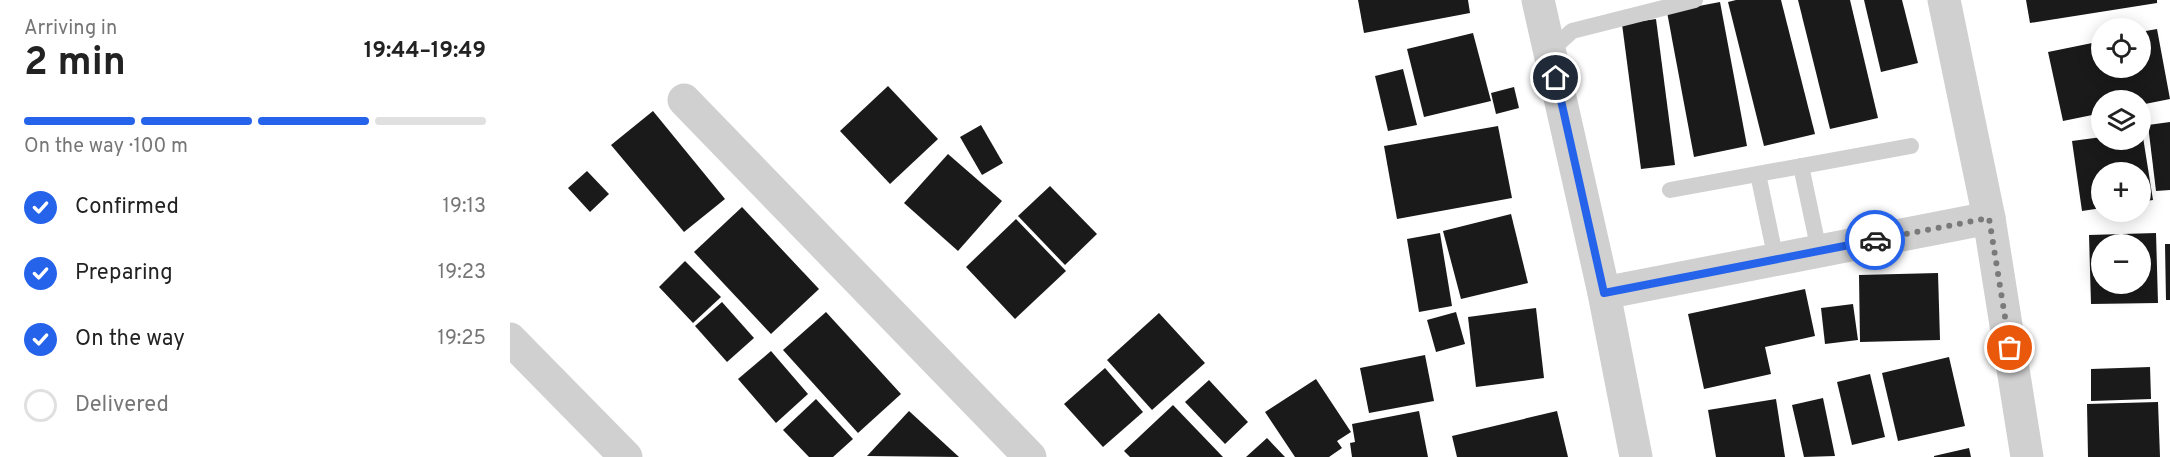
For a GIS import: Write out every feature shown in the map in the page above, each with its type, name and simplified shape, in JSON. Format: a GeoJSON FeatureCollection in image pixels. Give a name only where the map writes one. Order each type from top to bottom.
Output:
{"type":"FeatureCollection","features":[{"type":"Feature","properties":{"kind":"street"},"geometry":{"type":"LineString","coordinates":[[1538,0],[1604,293],[1636,457]]}},
{"type":"Feature","properties":{"kind":"street"},"geometry":{"type":"LineString","coordinates":[[1944,0],[1989,218],[2027,457]]}},
{"type":"Feature","properties":{"kind":"street"},"geometry":{"type":"LineString","coordinates":[[684,99],[1030,457]]}},
{"type":"Feature","properties":{"kind":"street"},"geometry":{"type":"LineString","coordinates":[[1604,293],[1989,218]]}},
{"type":"Feature","properties":{"kind":"street"},"geometry":{"type":"LineString","coordinates":[[510,339],[626,457]]}},
{"type":"Feature","properties":{"kind":"lane"},"geometry":{"type":"LineString","coordinates":[[1551,57],[1560,42],[1572,31],[1695,0]]}},
{"type":"Feature","properties":{"kind":"lane"},"geometry":{"type":"LineString","coordinates":[[1670,190],[1911,146]]}},
{"type":"Feature","properties":{"kind":"lane"},"geometry":{"type":"LineString","coordinates":[[1801,166],[1819,251]]}},
{"type":"Feature","properties":{"kind":"lane"},"geometry":{"type":"LineString","coordinates":[[1758,174],[1776,260]]}},
{"type":"Feature","properties":{"kind":"building"},"geometry":{"type":"Polygon","coordinates":[[[1358,0],[1468,0],[1470,13],[1364,33],[1358,0]]]}},
{"type":"Feature","properties":{"kind":"building"},"geometry":{"type":"Polygon","coordinates":[[[1781,0],[1815,134],[1764,146],[1728,2],[1781,0]]]}},
{"type":"Feature","properties":{"kind":"building"},"geometry":{"type":"Polygon","coordinates":[[[1798,0],[1850,0],[1878,118],[1830,129],[1798,0]]]}},
{"type":"Feature","properties":{"kind":"building"},"geometry":{"type":"Polygon","coordinates":[[[1864,0],[1902,0],[1918,63],[1881,72],[1864,0]]]}},
{"type":"Feature","properties":{"kind":"building"},"geometry":{"type":"Polygon","coordinates":[[[2026,0],[2157,0],[2157,3],[2030,23],[2026,0]]]}},
{"type":"Feature","properties":{"kind":"building"},"geometry":{"type":"Polygon","coordinates":[[[1720,2],[1747,146],[1694,157],[1667,12],[1720,2]]]}},
{"type":"Feature","properties":{"kind":"building"},"geometry":{"type":"Polygon","coordinates":[[[1656,19],[1675,165],[1641,169],[1622,24],[1656,19]]]}},
{"type":"Feature","properties":{"kind":"building"},"geometry":{"type":"Polygon","coordinates":[[[2157,29],[2170,99],[2151,103],[2151,90],[2091,90],[2091,115],[2063,121],[2048,52],[2091,43],[2091,78],[2151,78],[2151,30],[2157,29]]]}},
{"type":"Feature","properties":{"kind":"building"},"geometry":{"type":"Polygon","coordinates":[[[1473,33],[1491,101],[1424,117],[1407,49],[1473,33]]]}},
{"type":"Feature","properties":{"kind":"building"},"geometry":{"type":"Polygon","coordinates":[[[1403,69],[1417,125],[1388,131],[1375,76],[1403,69]]]}},
{"type":"Feature","properties":{"kind":"building"},"geometry":{"type":"Polygon","coordinates":[[[888,86],[938,139],[890,184],[840,131],[888,86]]]}},
{"type":"Feature","properties":{"kind":"building"},"geometry":{"type":"Polygon","coordinates":[[[1514,87],[1519,108],[1496,114],[1491,93],[1514,87]]]}},
{"type":"Feature","properties":{"kind":"building"},"geometry":{"type":"Polygon","coordinates":[[[653,111],[725,199],[684,232],[611,145],[653,111]]]}},
{"type":"Feature","properties":{"kind":"building"},"geometry":{"type":"Polygon","coordinates":[[[2170,122],[2170,190],[2156,191],[2151,150],[2151,125],[2170,122]]]}},
{"type":"Feature","properties":{"kind":"building"},"geometry":{"type":"Polygon","coordinates":[[[981,125],[1003,163],[982,175],[960,137],[981,125]]]}},
{"type":"Feature","properties":{"kind":"building"},"geometry":{"type":"Polygon","coordinates":[[[1498,126],[1512,198],[1397,219],[1384,146],[1498,126]]]}},
{"type":"Feature","properties":{"kind":"building"},"geometry":{"type":"Polygon","coordinates":[[[2091,138],[2091,150],[2145,150],[2147,162],[2091,162],[2091,210],[2082,211],[2072,141],[2091,138]]]}},
{"type":"Feature","properties":{"kind":"building"},"geometry":{"type":"Polygon","coordinates":[[[948,154],[1002,201],[958,251],[904,203],[948,154]]]}},
{"type":"Feature","properties":{"kind":"building"},"geometry":{"type":"Polygon","coordinates":[[[587,171],[609,194],[590,212],[568,188],[587,171]]]}},
{"type":"Feature","properties":{"kind":"building"},"geometry":{"type":"Polygon","coordinates":[[[1050,186],[1097,234],[1065,265],[1018,216],[1050,186]]]}},
{"type":"Feature","properties":{"kind":"building"},"geometry":{"type":"Polygon","coordinates":[[[742,207],[819,289],[771,334],[694,252],[742,207]]]}},
{"type":"Feature","properties":{"kind":"building"},"geometry":{"type":"Polygon","coordinates":[[[1511,214],[1528,283],[1461,299],[1443,231],[1511,214]]]}},
{"type":"Feature","properties":{"kind":"building"},"geometry":{"type":"Polygon","coordinates":[[[1016,219],[1066,271],[1015,319],[966,267],[1016,219]]]}},
{"type":"Feature","properties":{"kind":"building"},"geometry":{"type":"Polygon","coordinates":[[[1440,233],[1452,306],[1419,312],[1407,239],[1440,233]]]}},
{"type":"Feature","properties":{"kind":"building"},"geometry":{"type":"Polygon","coordinates":[[[2156,233],[2158,303],[2091,304],[2089,235],[2091,235],[2091,294],[2151,294],[2151,234],[2122,234],[2156,233]]]}},
{"type":"Feature","properties":{"kind":"building"},"geometry":{"type":"Polygon","coordinates":[[[2165,244],[2170,244],[2170,300],[2166,300],[2165,244]]]}},
{"type":"Feature","properties":{"kind":"building"},"geometry":{"type":"Polygon","coordinates":[[[685,261],[721,297],[693,323],[659,287],[685,261]]]}},
{"type":"Feature","properties":{"kind":"building"},"geometry":{"type":"Polygon","coordinates":[[[1938,273],[1940,340],[1860,342],[1859,275],[1938,273]]]}},
{"type":"Feature","properties":{"kind":"building"},"geometry":{"type":"Polygon","coordinates":[[[1805,289],[1815,336],[1765,347],[1771,374],[1704,389],[1688,314],[1805,289]]]}},
{"type":"Feature","properties":{"kind":"building"},"geometry":{"type":"Polygon","coordinates":[[[722,302],[754,338],[727,362],[695,326],[722,302]]]}},
{"type":"Feature","properties":{"kind":"building"},"geometry":{"type":"Polygon","coordinates":[[[1853,304],[1858,340],[1825,344],[1821,308],[1853,304]]]}},
{"type":"Feature","properties":{"kind":"building"},"geometry":{"type":"Polygon","coordinates":[[[1536,308],[1544,378],[1476,387],[1468,317],[1536,308]]]}},
{"type":"Feature","properties":{"kind":"building"},"geometry":{"type":"Polygon","coordinates":[[[826,312],[901,394],[858,433],[783,350],[826,312]]]}},
{"type":"Feature","properties":{"kind":"building"},"geometry":{"type":"Polygon","coordinates":[[[1456,312],[1465,344],[1436,352],[1427,320],[1456,312]]]}},
{"type":"Feature","properties":{"kind":"building"},"geometry":{"type":"Polygon","coordinates":[[[1159,313],[1205,363],[1152,410],[1107,360],[1159,313]]]}},
{"type":"Feature","properties":{"kind":"building"},"geometry":{"type":"Polygon","coordinates":[[[771,351],[808,394],[776,423],[738,379],[771,351]]]}},
{"type":"Feature","properties":{"kind":"building"},"geometry":{"type":"Polygon","coordinates":[[[1425,355],[1434,401],[1369,413],[1360,368],[1425,355]]]}},
{"type":"Feature","properties":{"kind":"building"},"geometry":{"type":"Polygon","coordinates":[[[1949,357],[1965,426],[1898,441],[1882,373],[1949,357]]]}},
{"type":"Feature","properties":{"kind":"building"},"geometry":{"type":"Polygon","coordinates":[[[2150,367],[2151,399],[2091,401],[2091,369],[2150,367]]]}},
{"type":"Feature","properties":{"kind":"building"},"geometry":{"type":"Polygon","coordinates":[[[1105,368],[1143,412],[1103,447],[1064,404],[1105,368]]]}},
{"type":"Feature","properties":{"kind":"building"},"geometry":{"type":"Polygon","coordinates":[[[1870,374],[1885,437],[1852,445],[1837,382],[1870,374]]]}},
{"type":"Feature","properties":{"kind":"building"},"geometry":{"type":"Polygon","coordinates":[[[1316,379],[1351,432],[1337,441],[1342,448],[1329,457],[1295,457],[1265,412],[1316,379]]]}},
{"type":"Feature","properties":{"kind":"building"},"geometry":{"type":"Polygon","coordinates":[[[1209,380],[1248,422],[1225,444],[1185,402],[1209,380]]]}},
{"type":"Feature","properties":{"kind":"building"},"geometry":{"type":"Polygon","coordinates":[[[1823,398],[1835,456],[1804,457],[1792,405],[1823,398]]]}},
{"type":"Feature","properties":{"kind":"building"},"geometry":{"type":"Polygon","coordinates":[[[816,399],[853,439],[833,457],[809,457],[783,430],[816,399]]]}},
{"type":"Feature","properties":{"kind":"building"},"geometry":{"type":"Polygon","coordinates":[[[1776,399],[1785,457],[1716,457],[1708,410],[1776,399]]]}},
{"type":"Feature","properties":{"kind":"building"},"geometry":{"type":"Polygon","coordinates":[[[2158,402],[2160,457],[2088,457],[2087,404],[2158,402]]]}},
{"type":"Feature","properties":{"kind":"building"},"geometry":{"type":"Polygon","coordinates":[[[1173,405],[1223,457],[1130,457],[1124,451],[1173,405]]]}},
{"type":"Feature","properties":{"kind":"building"},"geometry":{"type":"Polygon","coordinates":[[[909,411],[959,457],[867,456],[909,411]]]}},
{"type":"Feature","properties":{"kind":"building"},"geometry":{"type":"Polygon","coordinates":[[[1419,411],[1428,457],[1352,457],[1350,443],[1355,442],[1352,424],[1419,411]]]}},
{"type":"Feature","properties":{"kind":"building"},"geometry":{"type":"Polygon","coordinates":[[[1557,411],[1568,457],[1457,457],[1452,436],[1557,411]]]}},
{"type":"Feature","properties":{"kind":"building"},"geometry":{"type":"Polygon","coordinates":[[[1267,438],[1285,457],[1246,457],[1267,438]]]}},
{"type":"Feature","properties":{"kind":"building"},"geometry":{"type":"Polygon","coordinates":[[[1969,448],[1971,457],[1934,457],[1934,456],[1969,448]]]}},
{"type":"Feature","properties":{"kind":"way so far"},"geometry":{"type":"LineString","coordinates":[[1875,240],[1989,218],[2010,348]]}},
{"type":"Feature","properties":{"kind":"route"},"geometry":{"type":"LineString","coordinates":[[1556,78],[1604,293],[1875,240]]}}]}
